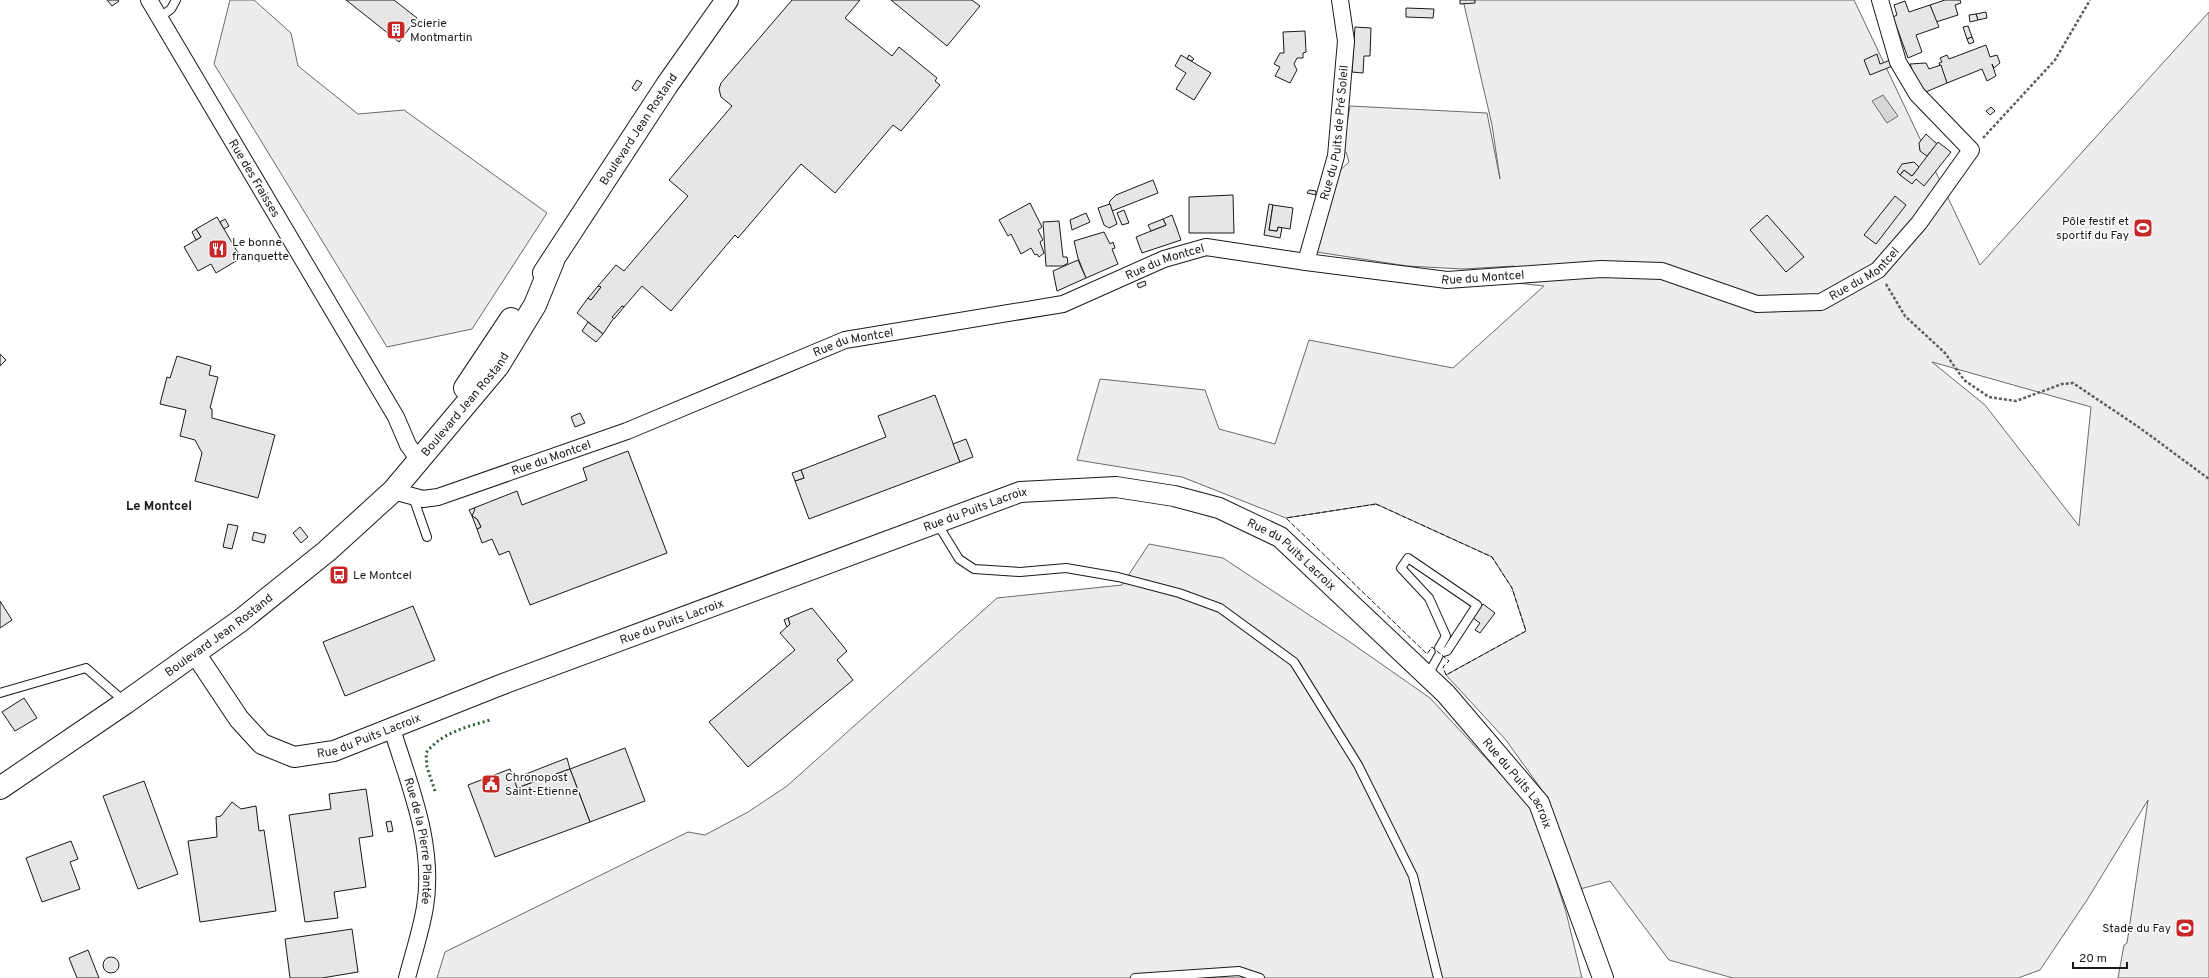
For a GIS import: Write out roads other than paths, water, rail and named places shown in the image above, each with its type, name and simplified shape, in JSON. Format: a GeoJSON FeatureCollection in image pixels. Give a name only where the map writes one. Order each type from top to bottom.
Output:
{"type":"FeatureCollection","features":[{"type":"Feature","properties":{"kind":"main road","name":"Boulevard Jean Rostand"},"geometry":{"type":"LineString","coordinates":[[0,788],[125,703],[240,621],[327,551],[403,494],[419,460],[481,361],[553,261],[667,85],[727,0]]}},
{"type":"Feature","properties":{"kind":"street","name":"Rue des Fraisses"},"geometry":{"type":"LineString","coordinates":[[149,0],[396,417],[408,445],[419,460]]}},
{"type":"Feature","properties":{"kind":"street","name":"Rue du Puits de Pré Soleil"},"geometry":{"type":"LineString","coordinates":[[1306,262],[1336,156],[1346,41],[1340,0]]}},
{"type":"Feature","properties":{"kind":"street","name":"Rue du Montcel"},"geometry":{"type":"LineString","coordinates":[[403,494],[423,499],[438,497],[627,431],[845,340],[1063,304],[1164,259],[1206,247],[1306,262],[1448,280],[1601,269],[1662,271],[1757,304],[1784,305],[1821,302],[1878,270],[1919,223],[1971,150],[1913,87],[1898,62],[1880,0]]}},
{"type":"Feature","properties":{"kind":"street","name":"Rue du Puits Lacroix"},"geometry":{"type":"LineString","coordinates":[[195,653],[238,719],[262,744],[294,757],[334,752],[503,684],[1020,492],[1116,487],[1174,496],[1219,508],[1280,537],[1428,674],[1539,803],[1603,978]]}},
{"type":"Feature","properties":{"kind":"street","name":"Rue de la Pierre Plantée"},"geometry":{"type":"LineString","coordinates":[[392,729],[424,834],[427,869],[425,907],[407,978]]}},
{"type":"Feature","properties":{"kind":"lane"},"geometry":{"type":"LineString","coordinates":[[159,18],[170,9],[176,0]]}},
{"type":"Feature","properties":{"kind":"lane"},"geometry":{"type":"LineString","coordinates":[[403,494],[427,537]]}},
{"type":"Feature","properties":{"kind":"lane"},"geometry":{"type":"LineString","coordinates":[[937,523],[959,559],[974,569],[1020,572],[1066,568],[1118,577],[1179,593],[1220,608],[1294,662],[1358,765],[1413,876],[1438,978]]}},
{"type":"Feature","properties":{"kind":"lane"},"geometry":{"type":"LineString","coordinates":[[1428,674],[1440,653],[1439,648],[1446,636],[1429,598],[1401,568],[1408,558],[1477,605],[1448,651],[1440,653]]}},
{"type":"Feature","properties":{"kind":"lane"},"geometry":{"type":"LineString","coordinates":[[0,693],[86,668],[125,703]]}},
{"type":"Feature","properties":{"kind":"lane"},"geometry":{"type":"LineString","coordinates":[[1135,978],[1239,971],[1260,978]]}},
{"type":"Feature","properties":{"kind":"place","name":"Scierie Montmartin"},"geometry":{"type":"Point","coordinates":[396,30]}},
{"type":"Feature","properties":{"kind":"place","name":"Pôle festif et sportif du Fay"},"geometry":{"type":"Point","coordinates":[2143,228]}},
{"type":"Feature","properties":{"kind":"place","name":"Le bonne franquette"},"geometry":{"type":"Point","coordinates":[218,249]}},
{"type":"Feature","properties":{"kind":"place","name":"Le Montcel"},"geometry":{"type":"Point","coordinates":[339,575]}},
{"type":"Feature","properties":{"kind":"place","name":"Chronopost Saint-Etienne"},"geometry":{"type":"Point","coordinates":[491,784]}},
{"type":"Feature","properties":{"kind":"place","name":"Stade du Fay"},"geometry":{"type":"Point","coordinates":[2185,928]}},
{"type":"Feature","properties":{"kind":"district","name":"Le Montcel"},"geometry":{"type":"Point","coordinates":[159,505]}}]}
